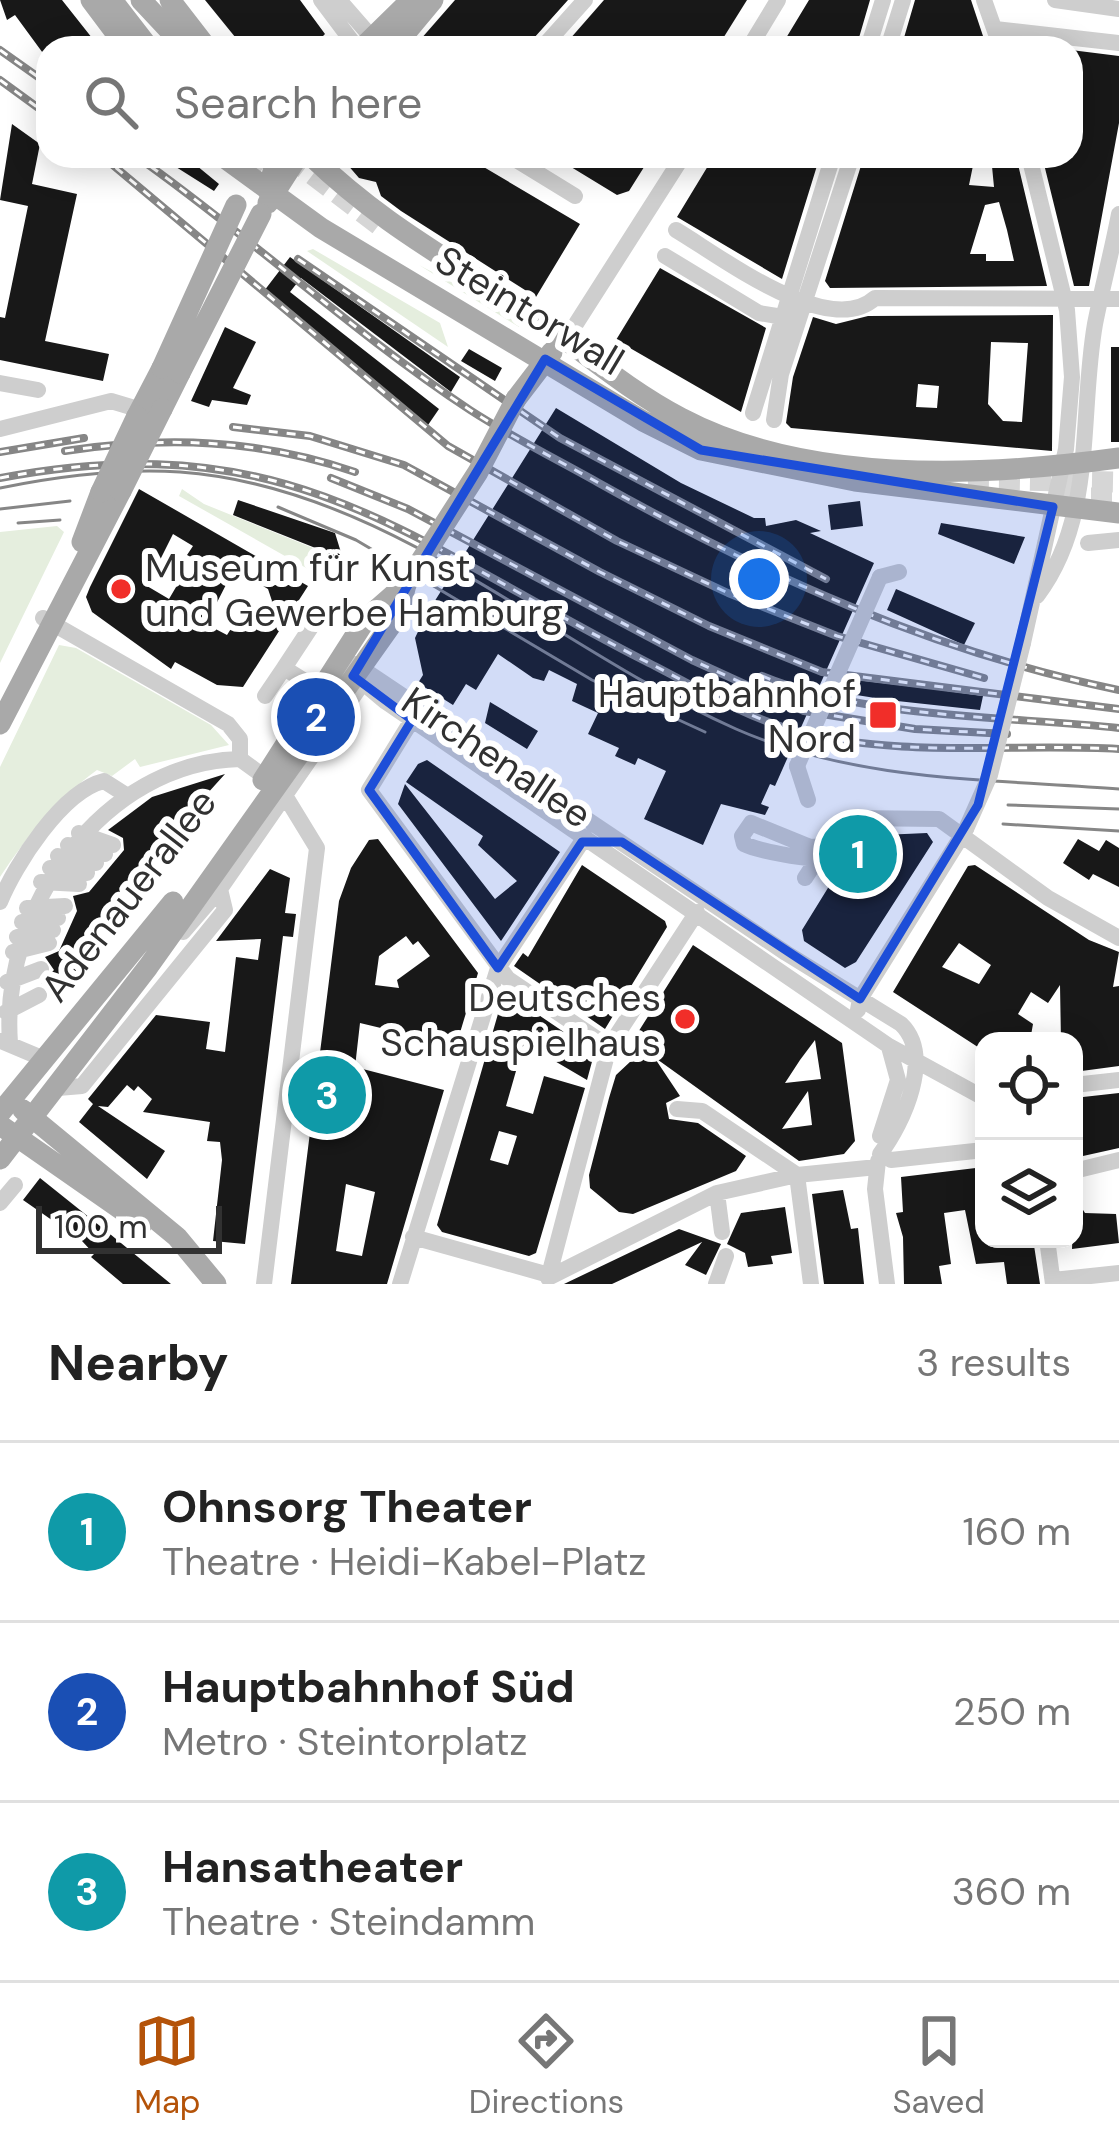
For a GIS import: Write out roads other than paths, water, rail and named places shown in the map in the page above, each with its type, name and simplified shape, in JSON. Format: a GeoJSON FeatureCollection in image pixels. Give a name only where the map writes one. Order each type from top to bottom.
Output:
{"type":"FeatureCollection","features":[{"type":"Feature","properties":{"kind":"main road"},"geometry":{"type":"LineString","coordinates":[[91,0],[118,36]]}},
{"type":"Feature","properties":{"kind":"main road"},"geometry":{"type":"LineString","coordinates":[[112,0],[140,36]]}},
{"type":"Feature","properties":{"kind":"main road"},"geometry":{"type":"LineString","coordinates":[[141,0],[175,36]]}},
{"type":"Feature","properties":{"kind":"main road"},"geometry":{"type":"LineString","coordinates":[[170,0],[198,36]]}},
{"type":"Feature","properties":{"kind":"main road"},"geometry":{"type":"LineString","coordinates":[[381,36],[411,0]]}},
{"type":"Feature","properties":{"kind":"main road"},"geometry":{"type":"LineString","coordinates":[[386,36],[433,0]]}},
{"type":"Feature","properties":{"kind":"main road"},"geometry":{"type":"LineString","coordinates":[[0,724],[147,412],[279,173]]}},
{"type":"Feature","properties":{"kind":"main road","name":"Steintorwall"},"geometry":{"type":"LineString","coordinates":[[279,173],[388,225],[676,416],[762,458]]}},
{"type":"Feature","properties":{"kind":"main road","name":"Steintorwall"},"geometry":{"type":"LineString","coordinates":[[279,173],[545,359],[673,437],[762,458]]}},
{"type":"Feature","properties":{"kind":"main road"},"geometry":{"type":"LineString","coordinates":[[275,785],[354,671],[387,595],[406,584],[478,472],[516,399],[545,359],[565,341]]}},
{"type":"Feature","properties":{"kind":"main road"},"geometry":{"type":"LineString","coordinates":[[762,458],[1029,472],[1119,458]]}},
{"type":"Feature","properties":{"kind":"main road"},"geometry":{"type":"LineString","coordinates":[[762,458],[1053,507],[1119,513]]}},
{"type":"Feature","properties":{"kind":"main road"},"geometry":{"type":"LineString","coordinates":[[0,691],[48,621]]}},
{"type":"Feature","properties":{"kind":"main road"},"geometry":{"type":"LineString","coordinates":[[275,785],[319,690],[354,671]]}},
{"type":"Feature","properties":{"kind":"main road","name":"Adenauerallee"},"geometry":{"type":"LineString","coordinates":[[0,1159],[9,1131],[33,1118],[58,1088],[275,785]]}},
{"type":"Feature","properties":{"kind":"main road","name":"Adenauerallee"},"geometry":{"type":"LineString","coordinates":[[4,1101],[275,785]]}},
{"type":"Feature","properties":{"kind":"main road"},"geometry":{"type":"LineString","coordinates":[[4,1101],[33,1118],[177,1237],[216,1284]]}},
{"type":"Feature","properties":{"kind":"main road"},"geometry":{"type":"LineString","coordinates":[[9,1131],[160,1238],[199,1284]]}},
{"type":"Feature","properties":{"kind":"street"},"geometry":{"type":"LineString","coordinates":[[321,0],[362,36]]}},
{"type":"Feature","properties":{"kind":"street"},"geometry":{"type":"LineString","coordinates":[[338,0],[365,36]]}},
{"type":"Feature","properties":{"kind":"street"},"geometry":{"type":"LineString","coordinates":[[553,36],[586,0]]}},
{"type":"Feature","properties":{"kind":"street"},"geometry":{"type":"LineString","coordinates":[[756,36],[778,0]]}},
{"type":"Feature","properties":{"kind":"street"},"geometry":{"type":"LineString","coordinates":[[872,36],[883,0]]}},
{"type":"Feature","properties":{"kind":"street"},"geometry":{"type":"LineString","coordinates":[[892,36],[903,0]]}},
{"type":"Feature","properties":{"kind":"street"},"geometry":{"type":"LineString","coordinates":[[984,0],[997,36]]}},
{"type":"Feature","properties":{"kind":"street"},"geometry":{"type":"LineString","coordinates":[[1055,0],[1119,9]]}},
{"type":"Feature","properties":{"kind":"street"},"geometry":{"type":"LineString","coordinates":[[995,29],[1057,36]]}},
{"type":"Feature","properties":{"kind":"street"},"geometry":{"type":"LineString","coordinates":[[1083,39],[1119,43]]}},
{"type":"Feature","properties":{"kind":"street"},"geometry":{"type":"LineString","coordinates":[[530,168],[575,196]]}},
{"type":"Feature","properties":{"kind":"street"},"geometry":{"type":"LineString","coordinates":[[565,341],[585,317],[675,168]]}},
{"type":"Feature","properties":{"kind":"street"},"geometry":{"type":"LineString","coordinates":[[774,420],[796,301],[830,168]]}},
{"type":"Feature","properties":{"kind":"street"},"geometry":{"type":"LineString","coordinates":[[753,413],[783,317],[796,301],[847,168]]}},
{"type":"Feature","properties":{"kind":"street"},"geometry":{"type":"LineString","coordinates":[[1032,168],[1065,303],[1076,509],[1057,570],[1037,596]]}},
{"type":"Feature","properties":{"kind":"street"},"geometry":{"type":"LineString","coordinates":[[869,1032],[858,1012],[860,999],[964,832],[994,760],[1037,596],[1038,559],[1072,465],[1096,321],[1111,300],[1119,214]]}},
{"type":"Feature","properties":{"kind":"street"},"geometry":{"type":"LineString","coordinates":[[676,230],[796,301],[847,309],[864,308],[875,298],[1111,300]]}},
{"type":"Feature","properties":{"kind":"street"},"geometry":{"type":"LineString","coordinates":[[665,256],[759,313],[783,317]]}},
{"type":"Feature","properties":{"kind":"street"},"geometry":{"type":"LineString","coordinates":[[0,382],[38,390]]}},
{"type":"Feature","properties":{"kind":"street"},"geometry":{"type":"LineString","coordinates":[[0,429],[106,402],[147,412]]}},
{"type":"Feature","properties":{"kind":"street"},"geometry":{"type":"LineString","coordinates":[[1088,543],[1119,540]]}},
{"type":"Feature","properties":{"kind":"street"},"geometry":{"type":"LineString","coordinates":[[808,800],[797,766],[880,577],[899,572]]}},
{"type":"Feature","properties":{"kind":"street"},"geometry":{"type":"LineString","coordinates":[[48,621],[228,724],[240,739],[240,759]]}},
{"type":"Feature","properties":{"kind":"street"},"geometry":{"type":"LineString","coordinates":[[265,696],[311,627]]}},
{"type":"Feature","properties":{"kind":"street"},"geometry":{"type":"LineString","coordinates":[[284,668],[319,690]]}},
{"type":"Feature","properties":{"kind":"street","name":"Kirchenallee"},"geometry":{"type":"LineString","coordinates":[[354,671],[412,720],[889,1046],[975,1093]]}},
{"type":"Feature","properties":{"kind":"street","name":"Kirchenallee"},"geometry":{"type":"LineString","coordinates":[[354,671],[910,1033],[917,1059]]}},
{"type":"Feature","properties":{"kind":"street"},"geometry":{"type":"LineString","coordinates":[[412,720],[369,790],[498,968],[609,1047]]}},
{"type":"Feature","properties":{"kind":"street"},"geometry":{"type":"LineString","coordinates":[[44,1059],[5,1042],[31,918],[126,795],[184,769],[240,759],[275,785],[315,839],[316,858],[264,1284]]}},
{"type":"Feature","properties":{"kind":"street"},"geometry":{"type":"LineString","coordinates":[[0,902],[34,841],[88,788],[104,782],[126,795]]}},
{"type":"Feature","properties":{"kind":"street","name":"Adenauerallee"},"geometry":{"type":"LineString","coordinates":[[148,967],[220,889],[275,785]]}},
{"type":"Feature","properties":{"kind":"street"},"geometry":{"type":"LineString","coordinates":[[805,878],[842,823],[885,817],[939,819],[964,832],[1048,898],[1119,938]]}},
{"type":"Feature","properties":{"kind":"street","name":"Kirchenallee"},"geometry":{"type":"LineString","coordinates":[[592,841],[618,840]]}},
{"type":"Feature","properties":{"kind":"street"},"geometry":{"type":"LineString","coordinates":[[400,1284],[498,968],[592,841]]}},
{"type":"Feature","properties":{"kind":"street"},"geometry":{"type":"LineString","coordinates":[[58,1088],[82,1086],[146,1011],[225,910],[220,889]]}},
{"type":"Feature","properties":{"kind":"street"},"geometry":{"type":"LineString","coordinates":[[547,1279],[609,1047],[697,911]]}},
{"type":"Feature","properties":{"kind":"street"},"geometry":{"type":"LineString","coordinates":[[31,918],[67,915]]}},
{"type":"Feature","properties":{"kind":"street"},"geometry":{"type":"LineString","coordinates":[[31,918],[67,915]]}},
{"type":"Feature","properties":{"kind":"street"},"geometry":{"type":"LineString","coordinates":[[31,918],[67,915]]}},
{"type":"Feature","properties":{"kind":"street"},"geometry":{"type":"LineString","coordinates":[[31,918],[67,915]]}},
{"type":"Feature","properties":{"kind":"street"},"geometry":{"type":"LineString","coordinates":[[31,918],[67,915]]}},
{"type":"Feature","properties":{"kind":"street"},"geometry":{"type":"LineString","coordinates":[[31,918],[67,915]]}},
{"type":"Feature","properties":{"kind":"street"},"geometry":{"type":"LineString","coordinates":[[832,1004],[848,1006],[860,999]]}},
{"type":"Feature","properties":{"kind":"street"},"geometry":{"type":"LineString","coordinates":[[887,1284],[878,1142],[899,1073],[889,1046]]}},
{"type":"Feature","properties":{"kind":"street"},"geometry":{"type":"LineString","coordinates":[[882,1160],[917,1059]]}},
{"type":"Feature","properties":{"kind":"street"},"geometry":{"type":"LineString","coordinates":[[1083,1084],[1119,1080]]}},
{"type":"Feature","properties":{"kind":"street"},"geometry":{"type":"LineString","coordinates":[[677,1109],[698,1108],[797,1175],[811,1284]]}},
{"type":"Feature","properties":{"kind":"street"},"geometry":{"type":"LineString","coordinates":[[756,1147],[772,1180]]}},
{"type":"Feature","properties":{"kind":"street"},"geometry":{"type":"LineString","coordinates":[[413,1237],[547,1279],[647,1224],[717,1193],[882,1160],[975,1151]]}},
{"type":"Feature","properties":{"kind":"street"},"geometry":{"type":"LineString","coordinates":[[1083,1169],[1119,1160]]}},
{"type":"Feature","properties":{"kind":"street"},"geometry":{"type":"LineString","coordinates":[[0,1203],[15,1185]]}},
{"type":"Feature","properties":{"kind":"street"},"geometry":{"type":"LineString","coordinates":[[717,1193],[722,1232]]}},
{"type":"Feature","properties":{"kind":"street"},"geometry":{"type":"LineString","coordinates":[[1048,1248],[1053,1282],[1119,1273]]}},
{"type":"Feature","properties":{"kind":"street"},"geometry":{"type":"LineString","coordinates":[[716,1284],[726,1256]]}},
{"type":"Feature","properties":{"kind":"tunnel"},"geometry":{"type":"LineString","coordinates":[[260,168],[281,186]]}},
{"type":"Feature","properties":{"kind":"tunnel"},"geometry":{"type":"LineString","coordinates":[[304,168],[383,228]]}},
{"type":"Feature","properties":{"kind":"tunnel"},"geometry":{"type":"LineString","coordinates":[[968,479],[1119,482]]}},
{"type":"Feature","properties":{"kind":"tunnel"},"geometry":{"type":"LineString","coordinates":[[1060,498],[1119,498]]}},
{"type":"Feature","properties":{"kind":"tram line"},"geometry":{"type":"LineString","coordinates":[[0,488],[135,471],[180,472],[256,484],[329,507],[399,538],[668,695],[782,746],[876,769],[1119,789]]}},
{"type":"Feature","properties":{"kind":"tram line"},"geometry":{"type":"LineString","coordinates":[[0,509],[70,501]]}},
{"type":"Feature","properties":{"kind":"tram line"},"geometry":{"type":"LineString","coordinates":[[278,507],[356,540],[592,680],[705,732]]}},
{"type":"Feature","properties":{"kind":"tram line"},"geometry":{"type":"LineString","coordinates":[[18,523],[60,520]]}},
{"type":"Feature","properties":{"kind":"tram line"},"geometry":{"type":"LineString","coordinates":[[1008,805],[1119,809]]}},
{"type":"Feature","properties":{"kind":"tram line"},"geometry":{"type":"LineString","coordinates":[[1003,824],[1119,831]]}},
{"type":"Feature","properties":{"kind":"railway"},"geometry":{"type":"LineString","coordinates":[[0,50],[36,76]]}},
{"type":"Feature","properties":{"kind":"railway"},"geometry":{"type":"LineString","coordinates":[[0,80],[36,106]]}},
{"type":"Feature","properties":{"kind":"railway"},"geometry":{"type":"LineString","coordinates":[[116,168],[448,446],[617,541],[728,593],[837,636],[984,678]]}},
{"type":"Feature","properties":{"kind":"railway"},"geometry":{"type":"LineString","coordinates":[[152,168],[470,410],[659,516],[785,578],[915,632],[1119,690]]}},
{"type":"Feature","properties":{"kind":"railway"},"geometry":{"type":"LineString","coordinates":[[298,259],[560,438],[826,579]]}},
{"type":"Feature","properties":{"kind":"railway"},"geometry":{"type":"LineString","coordinates":[[233,427],[310,436],[404,465],[709,626],[822,672],[1119,709]]}},
{"type":"Feature","properties":{"kind":"railway"},"geometry":{"type":"LineString","coordinates":[[0,452],[84,438]]}},
{"type":"Feature","properties":{"kind":"railway"},"geometry":{"type":"LineString","coordinates":[[65,451],[139,443],[212,444],[283,453],[355,472]]}},
{"type":"Feature","properties":{"kind":"railway"},"geometry":{"type":"LineString","coordinates":[[0,478],[101,465],[189,466],[268,479],[341,503],[411,535],[699,690],[774,724],[834,739],[915,747],[1119,749]]}},
{"type":"Feature","properties":{"kind":"railway"},"geometry":{"type":"LineString","coordinates":[[331,478],[408,509],[692,660],[804,711],[915,729],[1007,734]]}},
{"type":"Feature","properties":{"kind":"railway"},"geometry":{"type":"LineString","coordinates":[[762,676],[846,701],[891,708],[1119,728]]}},
{"type":"Feature","properties":{"kind":"place","name":"Museum für Kunst und Gewerbe Hamburg"},"geometry":{"type":"Point","coordinates":[121,589]}},
{"type":"Feature","properties":{"kind":"place","name":"Hauptbahnhof Nord"},"geometry":{"type":"Point","coordinates":[883,715]}},
{"type":"Feature","properties":{"kind":"place","name":"Hauptbahnhof Süd"},"geometry":{"type":"Point","coordinates":[316,717]}},
{"type":"Feature","properties":{"kind":"place","name":"Ohnsorg Theater"},"geometry":{"type":"Point","coordinates":[858,854]}},
{"type":"Feature","properties":{"kind":"place","name":"Deutsches Schauspielhaus"},"geometry":{"type":"Point","coordinates":[685,1019]}},
{"type":"Feature","properties":{"kind":"place","name":"Hansatheater"},"geometry":{"type":"Point","coordinates":[327,1095]}}]}
